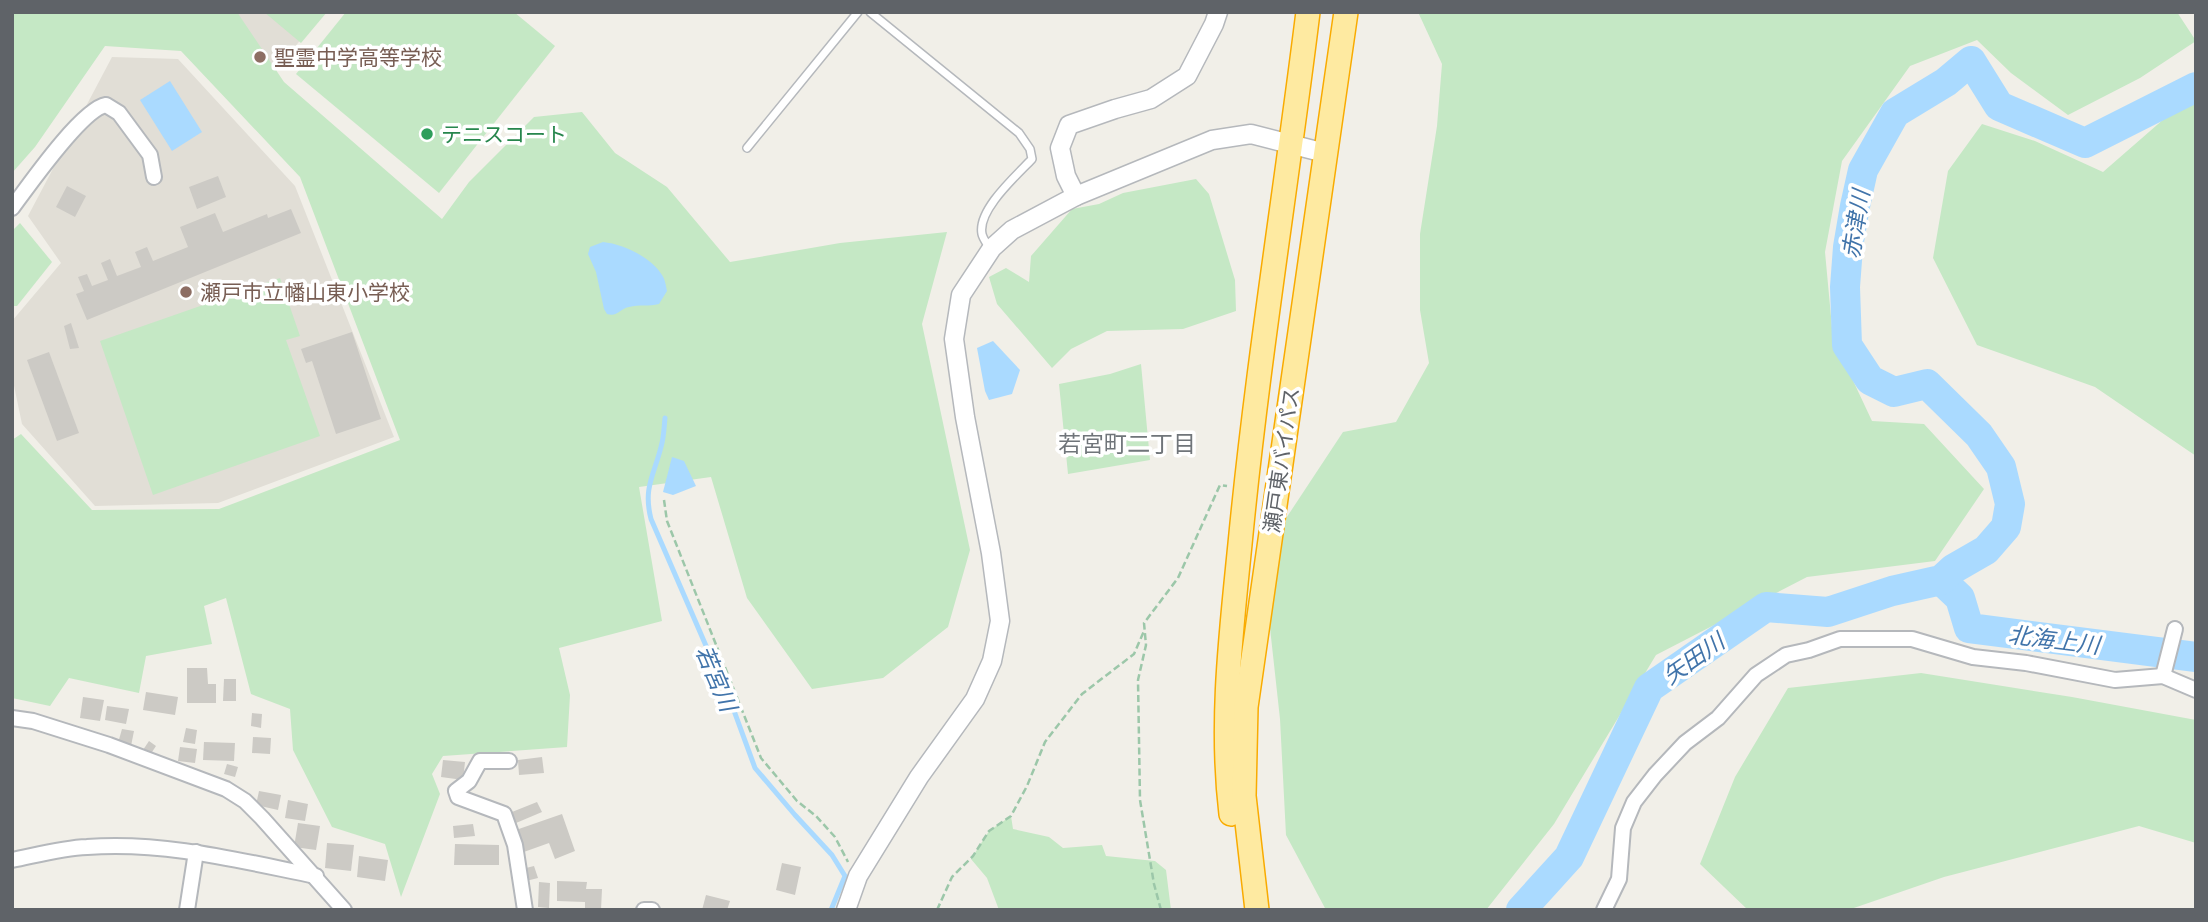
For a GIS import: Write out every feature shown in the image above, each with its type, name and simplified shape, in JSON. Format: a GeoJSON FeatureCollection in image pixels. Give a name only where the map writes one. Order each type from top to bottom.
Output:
{"type":"FeatureCollection","features":[{"type":"Feature","properties":{"kind":"highway","name":"瀬戸東バイパス"},"geometry":{"type":"LineString","coordinates":[[1248,910],[1238,867],[1228,790],[1227,682],[1245,488],[1308,12]]}},
{"type":"Feature","properties":{"kind":"highway","name":"瀬戸東バイパス"},"geometry":{"type":"LineString","coordinates":[[1257,910],[1244,796],[1246,708],[1346,12]]}},
{"type":"Feature","properties":{"kind":"street"},"geometry":{"type":"LineString","coordinates":[[1076,196],[1066,176],[1060,148],[1069,125],[1151,99],[1186,76],[1218,12]]}},
{"type":"Feature","properties":{"kind":"street"},"geometry":{"type":"LineString","coordinates":[[12,208],[51,157],[98,106],[106,105],[119,113],[150,155],[155,177]]}},
{"type":"Feature","properties":{"kind":"street"},"geometry":{"type":"LineString","coordinates":[[846,910],[858,876],[919,778],[975,699],[992,662],[1000,621],[991,552],[965,417],[954,339],[961,295],[990,250],[1012,230],[1076,196],[1212,140],[1251,134],[1325,153]]}},
{"type":"Feature","properties":{"kind":"street"},"geometry":{"type":"LineString","coordinates":[[2163,676],[2175,629]]}},
{"type":"Feature","properties":{"kind":"street"},"geometry":{"type":"LineString","coordinates":[[1604,910],[1619,879],[1623,828],[1634,802],[1685,743],[1718,718],[1756,675],[1786,655],[1840,639],[1912,639],[1973,657],[2026,663],[2115,680],[2163,676],[2196,690]]}},
{"type":"Feature","properties":{"kind":"street"},"geometry":{"type":"LineString","coordinates":[[12,718],[33,721],[109,745],[226,789],[246,800],[344,910]]}},
{"type":"Feature","properties":{"kind":"street"},"geometry":{"type":"LineString","coordinates":[[509,761],[480,761],[469,781],[456,791],[458,797],[504,814],[514,845],[525,910]]}},
{"type":"Feature","properties":{"kind":"street"},"geometry":{"type":"LineString","coordinates":[[12,860],[86,846],[150,847],[196,852],[316,876]]}},
{"type":"Feature","properties":{"kind":"street"},"geometry":{"type":"LineString","coordinates":[[187,910],[196,852]]}},
{"type":"Feature","properties":{"kind":"street"},"geometry":{"type":"LineString","coordinates":[[644,910],[652,910]]}},
{"type":"Feature","properties":{"kind":"lane"},"geometry":{"type":"LineString","coordinates":[[747,148],[858,12]]}},
{"type":"Feature","properties":{"kind":"lane"},"geometry":{"type":"LineString","coordinates":[[870,12],[1019,133],[1030,149],[1032,159],[996,198],[984,219],[982,234],[990,250]]}},
{"type":"Feature","properties":{"kind":"path"},"geometry":{"type":"LineString","coordinates":[[1161,910],[1140,800],[1138,680],[1146,645],[1144,623],[1178,578],[1220,485],[1245,488]]}},
{"type":"Feature","properties":{"kind":"path"},"geometry":{"type":"LineString","coordinates":[[664,500],[667,521],[761,758],[797,801],[816,816],[835,837],[858,876]]}},
{"type":"Feature","properties":{"kind":"path"},"geometry":{"type":"LineString","coordinates":[[937,910],[952,877],[973,856],[989,831],[1012,816],[1045,742],[1082,694],[1133,654],[1144,631]]}},
{"type":"Feature","properties":{"kind":"shaded area","name":"聖霊中学高等学校"},"geometry":{"type":"Polygon","coordinates":[[[12,12],[322,12],[264,87],[203,27],[12,12]]]}},
{"type":"Feature","properties":{"kind":"shaded area","name":"瀬戸市立幡山東小学校"},"geometry":{"type":"Polygon","coordinates":[[[112,57],[178,59],[295,186],[394,437],[218,503],[95,506],[22,424],[12,376],[12,321],[61,263],[28,216],[112,57]]]}},
{"type":"Feature","properties":{"kind":"green space"},"geometry":{"type":"Polygon","coordinates":[[[12,12],[237,12],[284,82],[442,219],[469,182],[534,117],[582,112],[615,153],[667,187],[730,262],[840,243],[947,232],[922,324],[970,550],[948,627],[883,678],[812,689],[747,598],[711,477],[639,487],[662,621],[559,648],[570,695],[567,747],[443,756],[432,774],[440,794],[401,897],[385,844],[332,827],[293,750],[290,709],[251,694],[226,598],[204,606],[212,644],[146,656],[139,693],[69,678],[50,706],[12,698],[12,440],[21,434],[92,510],[219,509],[400,440],[300,177],[181,51],[105,46],[35,147],[12,173],[12,12]]]}},
{"type":"Feature","properties":{"kind":"green space"},"geometry":{"type":"Polygon","coordinates":[[[264,12],[327,12],[301,43],[264,12]]]}},
{"type":"Feature","properties":{"kind":"green space","name":"テニスコート"},"geometry":{"type":"Polygon","coordinates":[[[346,12],[514,12],[555,46],[439,193],[296,74],[346,12]]]}},
{"type":"Feature","properties":{"kind":"green space"},"geometry":{"type":"Polygon","coordinates":[[[1418,12],[2177,12],[2196,41],[2140,78],[2068,115],[2011,73],[1977,40],[1910,66],[1842,161],[1825,252],[1833,338],[1872,421],[1924,424],[1984,489],[1935,561],[1807,577],[1656,655],[1554,824],[1486,910],[1326,910],[1286,835],[1280,719],[1269,619],[1275,535],[1343,432],[1396,422],[1429,363],[1420,310],[1420,234],[1437,126],[1442,64],[1418,12]]]}},
{"type":"Feature","properties":{"kind":"green space"},"geometry":{"type":"Polygon","coordinates":[[[2196,91],[2196,456],[2095,387],[1977,345],[1933,258],[1948,171],[1982,124],[2035,141],[2103,172],[2196,91]]]}},
{"type":"Feature","properties":{"kind":"green space"},"geometry":{"type":"Polygon","coordinates":[[[1196,179],[1209,194],[1235,280],[1236,311],[1183,329],[1107,331],[1071,349],[1052,368],[997,304],[989,277],[1006,268],[1029,282],[1031,256],[1072,209],[1099,204],[1123,193],[1196,179]]]}},
{"type":"Feature","properties":{"kind":"green space"},"geometry":{"type":"Polygon","coordinates":[[[20,223],[52,262],[17,306],[12,306],[12,231],[20,223]]]}},
{"type":"Feature","properties":{"kind":"green space"},"geometry":{"type":"Polygon","coordinates":[[[280,278],[300,336],[286,340],[320,436],[153,495],[100,341],[280,278]]]}},
{"type":"Feature","properties":{"kind":"green space"},"geometry":{"type":"Polygon","coordinates":[[[1141,364],[1150,460],[1068,474],[1059,384],[1110,374],[1141,364]]]}},
{"type":"Feature","properties":{"kind":"green space"},"geometry":{"type":"Polygon","coordinates":[[[1921,673],[2196,720],[2196,843],[2139,826],[1944,877],[1848,910],[1748,910],[1700,864],[1735,777],[1788,688],[1921,673]]]}},
{"type":"Feature","properties":{"kind":"green space"},"geometry":{"type":"Polygon","coordinates":[[[1011,816],[1013,829],[1049,837],[1063,848],[1102,845],[1106,856],[1155,861],[1166,870],[1171,910],[999,910],[987,878],[971,859],[989,831],[1011,816]]]}},
{"type":"Feature","properties":{"kind":"water"},"geometry":{"type":"Polygon","coordinates":[[[170,81],[202,132],[172,151],[140,100],[170,81]]]}},
{"type":"Feature","properties":{"kind":"water"},"geometry":{"type":"Polygon","coordinates":[[[603,242],[636,252],[657,268],[664,278],[667,291],[659,304],[633,306],[607,314],[596,272],[588,254],[590,247],[603,242]]]}},
{"type":"Feature","properties":{"kind":"water"},"geometry":{"type":"Polygon","coordinates":[[[993,341],[1020,370],[1012,394],[989,400],[977,348],[993,341]]]}},
{"type":"Feature","properties":{"kind":"water"},"geometry":{"type":"Polygon","coordinates":[[[672,457],[684,461],[696,486],[673,495],[663,492],[672,457]]]}},
{"type":"Feature","properties":{"kind":"building"},"geometry":{"type":"Polygon","coordinates":[[[218,176],[226,197],[197,209],[189,187],[218,176]]]}},
{"type":"Feature","properties":{"kind":"building"},"geometry":{"type":"Polygon","coordinates":[[[67,186],[86,196],[75,217],[56,207],[67,186]]]}},
{"type":"Feature","properties":{"kind":"building"},"geometry":{"type":"Polygon","coordinates":[[[291,209],[301,233],[87,320],[76,294],[84,291],[78,277],[87,274],[92,286],[108,280],[101,263],[110,259],[117,276],[141,267],[135,252],[147,247],[153,261],[188,247],[180,227],[215,213],[223,232],[267,214],[268,218],[291,209]]]}},
{"type":"Feature","properties":{"kind":"building"},"geometry":{"type":"Polygon","coordinates":[[[71,323],[79,348],[70,349],[64,326],[71,323]]]}},
{"type":"Feature","properties":{"kind":"building"},"geometry":{"type":"Polygon","coordinates":[[[352,332],[381,419],[336,434],[312,361],[306,363],[301,349],[352,332]]]}},
{"type":"Feature","properties":{"kind":"building"},"geometry":{"type":"Polygon","coordinates":[[[49,352],[79,433],[57,441],[27,360],[49,352]]]}},
{"type":"Feature","properties":{"kind":"building"},"geometry":{"type":"Polygon","coordinates":[[[187,668],[207,668],[208,684],[216,684],[216,703],[187,703],[187,668]]]}},
{"type":"Feature","properties":{"kind":"building"},"geometry":{"type":"Polygon","coordinates":[[[224,679],[236,679],[236,701],[223,701],[224,679]]]}},
{"type":"Feature","properties":{"kind":"building"},"geometry":{"type":"Polygon","coordinates":[[[146,692],[178,697],[175,715],[143,710],[146,692]]]}},
{"type":"Feature","properties":{"kind":"building"},"geometry":{"type":"Polygon","coordinates":[[[83,697],[104,700],[100,721],[80,718],[83,697]]]}},
{"type":"Feature","properties":{"kind":"building"},"geometry":{"type":"Polygon","coordinates":[[[107,706],[129,709],[126,724],[105,720],[107,706]]]}},
{"type":"Feature","properties":{"kind":"building"},"geometry":{"type":"Polygon","coordinates":[[[252,713],[262,714],[261,728],[251,726],[252,713]]]}},
{"type":"Feature","properties":{"kind":"building"},"geometry":{"type":"Polygon","coordinates":[[[186,728],[197,730],[195,744],[183,742],[186,728]]]}},
{"type":"Feature","properties":{"kind":"building"},"geometry":{"type":"Polygon","coordinates":[[[122,729],[134,731],[131,746],[118,743],[122,729]]]}},
{"type":"Feature","properties":{"kind":"building"},"geometry":{"type":"Polygon","coordinates":[[[253,737],[271,738],[270,754],[252,753],[253,737]]]}},
{"type":"Feature","properties":{"kind":"building"},"geometry":{"type":"Polygon","coordinates":[[[149,741],[156,746],[150,755],[143,750],[149,741]]]}},
{"type":"Feature","properties":{"kind":"building"},"geometry":{"type":"Polygon","coordinates":[[[204,742],[235,743],[234,761],[203,760],[204,742]]]}},
{"type":"Feature","properties":{"kind":"building"},"geometry":{"type":"Polygon","coordinates":[[[180,747],[197,749],[195,763],[178,761],[180,747]]]}},
{"type":"Feature","properties":{"kind":"building"},"geometry":{"type":"Polygon","coordinates":[[[542,757],[544,773],[519,775],[518,760],[542,757]]]}},
{"type":"Feature","properties":{"kind":"building"},"geometry":{"type":"Polygon","coordinates":[[[443,760],[465,762],[463,780],[441,777],[443,760]]]}},
{"type":"Feature","properties":{"kind":"building"},"geometry":{"type":"Polygon","coordinates":[[[227,764],[238,767],[235,777],[224,774],[227,764]]]}},
{"type":"Feature","properties":{"kind":"building"},"geometry":{"type":"Polygon","coordinates":[[[259,791],[281,795],[278,810],[256,805],[259,791]]]}},
{"type":"Feature","properties":{"kind":"building"},"geometry":{"type":"Polygon","coordinates":[[[288,800],[308,804],[305,821],[285,818],[288,800]]]}},
{"type":"Feature","properties":{"kind":"building"},"geometry":{"type":"Polygon","coordinates":[[[537,802],[542,812],[516,823],[512,812],[537,802]]]}},
{"type":"Feature","properties":{"kind":"building"},"geometry":{"type":"Polygon","coordinates":[[[562,814],[575,851],[555,859],[549,843],[521,853],[513,831],[562,814]]]}},
{"type":"Feature","properties":{"kind":"building"},"geometry":{"type":"Polygon","coordinates":[[[298,823],[320,826],[316,850],[294,847],[298,823]]]}},
{"type":"Feature","properties":{"kind":"building"},"geometry":{"type":"Polygon","coordinates":[[[473,824],[475,836],[454,838],[453,826],[473,824]]]}},
{"type":"Feature","properties":{"kind":"building"},"geometry":{"type":"Polygon","coordinates":[[[327,843],[354,845],[351,871],[325,868],[327,843]]]}},
{"type":"Feature","properties":{"kind":"building"},"geometry":{"type":"Polygon","coordinates":[[[455,844],[499,845],[499,865],[454,865],[455,844]]]}},
{"type":"Feature","properties":{"kind":"building"},"geometry":{"type":"Polygon","coordinates":[[[359,856],[388,860],[385,881],[357,877],[359,856]]]}},
{"type":"Feature","properties":{"kind":"building"},"geometry":{"type":"Polygon","coordinates":[[[782,863],[801,867],[795,895],[776,890],[782,863]]]}},
{"type":"Feature","properties":{"kind":"building"},"geometry":{"type":"Polygon","coordinates":[[[534,866],[538,878],[526,881],[522,869],[534,866]]]}},
{"type":"Feature","properties":{"kind":"building"},"geometry":{"type":"Polygon","coordinates":[[[557,881],[587,882],[586,889],[602,889],[601,910],[585,910],[585,902],[557,901],[557,881]]]}},
{"type":"Feature","properties":{"kind":"building"},"geometry":{"type":"Polygon","coordinates":[[[539,882],[550,883],[549,908],[538,907],[539,882]]]}},
{"type":"Feature","properties":{"kind":"building"},"geometry":{"type":"Polygon","coordinates":[[[706,895],[730,901],[727,910],[702,910],[706,895]]]}},
{"type":"Feature","properties":{"kind":"waterway","name":"赤津川"},"geometry":{"type":"LineString","coordinates":[[1521,910],[1569,857],[1649,688],[1766,607],[1828,612],[1892,591],[1941,580],[1953,569],[1986,550],[2006,527],[2010,504],[2001,467],[1979,435],[1927,384],[1894,392],[1870,380],[1847,345],[1845,287],[1855,206],[1863,170],[1895,113],[1946,82],[1971,61],[1999,106],[2085,143],[2196,87]]}},
{"type":"Feature","properties":{"kind":"waterway","name":"若宮川"},"geometry":{"type":"LineString","coordinates":[[665,418],[662,443],[650,482],[648,499],[651,519],[733,708],[755,768],[832,855],[845,876],[831,910]]}},
{"type":"Feature","properties":{"kind":"waterway","name":"北海上川"},"geometry":{"type":"LineString","coordinates":[[1941,580],[1960,598],[1969,628],[2196,657]]}},
{"type":"Feature","properties":{"kind":"place","name":"聖霊中学高等学校"},"geometry":{"type":"Point","coordinates":[260,57]}},
{"type":"Feature","properties":{"kind":"place","name":"テニスコート"},"geometry":{"type":"Point","coordinates":[427,134]}},
{"type":"Feature","properties":{"kind":"place","name":"瀬戸市立幡山東小学校"},"geometry":{"type":"Point","coordinates":[186,292]}},
{"type":"Feature","properties":{"kind":"district","name":"若宮町二丁目"},"geometry":{"type":"Point","coordinates":[1127,443]}},
{"type":"Feature","properties":{"kind":"water label","name":"矢田川"},"geometry":{"type":"Point","coordinates":[1693,658]}}]}
